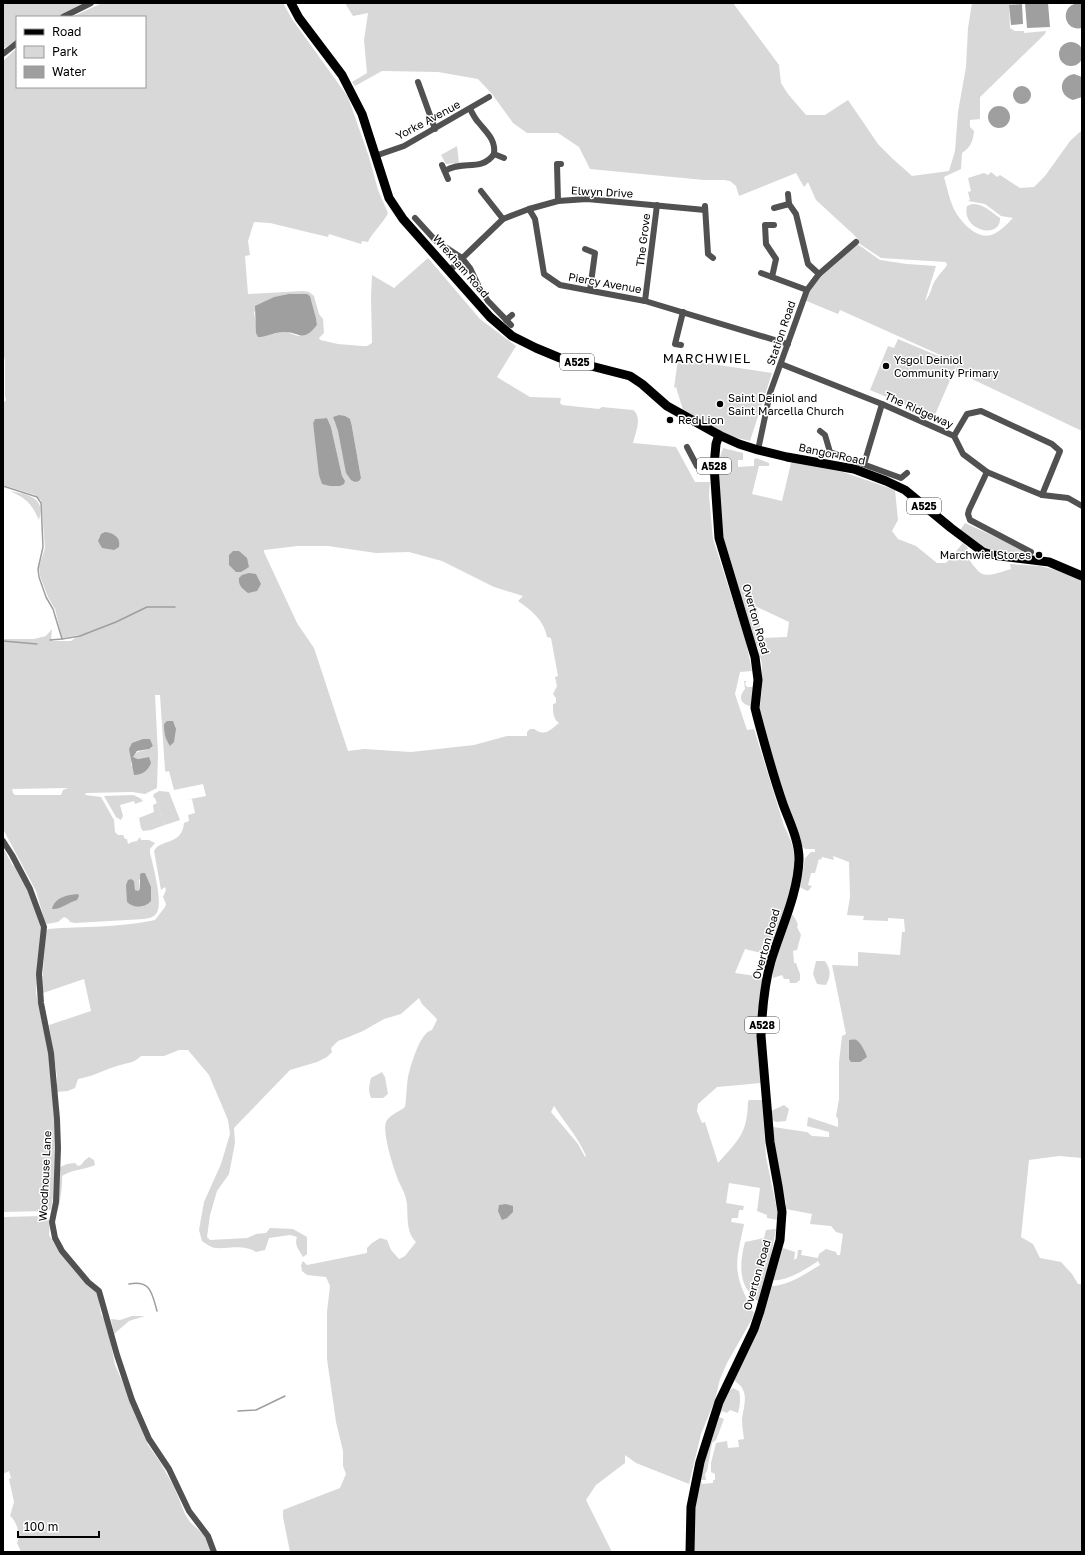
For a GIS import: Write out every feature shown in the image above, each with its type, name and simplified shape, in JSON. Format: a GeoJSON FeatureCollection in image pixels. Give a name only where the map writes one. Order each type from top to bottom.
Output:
{"type":"FeatureCollection","features":[{"type":"Feature","properties":{"kind":"main road","name":"Wrexham Road"},"geometry":{"type":"LineString","coordinates":[[291,3],[299,18],[342,75],[362,114],[390,198],[399,213],[490,318],[512,336],[560,358],[630,376],[642,384],[667,406],[719,435]]}},
{"type":"Feature","properties":{"kind":"main road","name":"Bangor Road"},"geometry":{"type":"LineString","coordinates":[[719,435],[758,450],[854,469],[886,481],[905,490],[983,552],[1001,557],[1049,562],[1082,576]]}},
{"type":"Feature","properties":{"kind":"main road","name":"Overton Road"},"geometry":{"type":"LineString","coordinates":[[690,1552],[691,1507],[700,1462],[719,1402],[754,1328],[778,1252],[780,1240],[782,1212],[770,1142],[762,1023],[770,968],[796,884],[799,857],[796,839],[772,771],[757,716],[755,708],[758,680],[755,657],[719,538],[714,466],[716,444],[719,435]]}},
{"type":"Feature","properties":{"kind":"street"},"geometry":{"type":"LineString","coordinates":[[65,16],[91,3]]}},
{"type":"Feature","properties":{"kind":"street"},"geometry":{"type":"LineString","coordinates":[[3,54],[16,44]]}},
{"type":"Feature","properties":{"kind":"street"},"geometry":{"type":"LineString","coordinates":[[418,82],[426,96],[435,129]]}},
{"type":"Feature","properties":{"kind":"street","name":"Yorke Avenue"},"geometry":{"type":"LineString","coordinates":[[375,156],[404,146],[489,97]]}},
{"type":"Feature","properties":{"kind":"street"},"geometry":{"type":"LineString","coordinates":[[448,179],[444,168],[480,164],[487,161],[494,154],[495,148],[491,138],[470,109]]}},
{"type":"Feature","properties":{"kind":"street"},"geometry":{"type":"LineString","coordinates":[[494,154],[504,158]]}},
{"type":"Feature","properties":{"kind":"street"},"geometry":{"type":"LineString","coordinates":[[557,164],[558,200]]}},
{"type":"Feature","properties":{"kind":"street"},"geometry":{"type":"LineString","coordinates":[[485,193],[503,219]]}},
{"type":"Feature","properties":{"kind":"street"},"geometry":{"type":"LineString","coordinates":[[788,194],[789,204],[796,214],[808,264],[819,274]]}},
{"type":"Feature","properties":{"kind":"street","name":"Elwyn Drive"},"geometry":{"type":"LineString","coordinates":[[448,271],[503,219],[558,200],[587,199],[705,208],[708,255]]}},
{"type":"Feature","properties":{"kind":"street"},"geometry":{"type":"LineString","coordinates":[[774,208],[789,204]]}},
{"type":"Feature","properties":{"kind":"street","name":"The Grove"},"geometry":{"type":"LineString","coordinates":[[646,301],[657,205]]}},
{"type":"Feature","properties":{"kind":"street","name":"Piercy Avenue"},"geometry":{"type":"LineString","coordinates":[[529,209],[535,219],[544,274],[560,285],[646,301],[788,344]]}},
{"type":"Feature","properties":{"kind":"street"},"geometry":{"type":"LineString","coordinates":[[415,218],[436,241],[462,258],[470,268],[488,301],[509,323],[512,314]]}},
{"type":"Feature","properties":{"kind":"street"},"geometry":{"type":"LineString","coordinates":[[422,226],[427,222]]}},
{"type":"Feature","properties":{"kind":"street"},"geometry":{"type":"LineString","coordinates":[[772,277],[776,259],[766,244],[765,225],[774,225]]}},
{"type":"Feature","properties":{"kind":"street","name":"Station Road"},"geometry":{"type":"LineString","coordinates":[[758,450],[770,392],[807,290],[819,274],[856,242]]}},
{"type":"Feature","properties":{"kind":"street"},"geometry":{"type":"LineString","coordinates":[[585,249],[598,253],[590,290]]}},
{"type":"Feature","properties":{"kind":"street"},"geometry":{"type":"LineString","coordinates":[[761,273],[807,290]]}},
{"type":"Feature","properties":{"kind":"street"},"geometry":{"type":"LineString","coordinates":[[681,345],[675,344],[683,312]]}},
{"type":"Feature","properties":{"kind":"street","name":"The Ridgeway"},"geometry":{"type":"LineString","coordinates":[[781,364],[882,404],[954,436],[962,454],[987,472],[1042,495],[1068,498],[1082,506]]}},
{"type":"Feature","properties":{"kind":"street"},"geometry":{"type":"LineString","coordinates":[[864,464],[882,404]]}},
{"type":"Feature","properties":{"kind":"street"},"geometry":{"type":"LineString","coordinates":[[954,436],[967,414],[981,410],[1052,444],[1060,451],[1042,495]]}},
{"type":"Feature","properties":{"kind":"street"},"geometry":{"type":"LineString","coordinates":[[820,431],[825,435],[830,452],[903,479],[907,473]]}},
{"type":"Feature","properties":{"kind":"street"},"geometry":{"type":"LineString","coordinates":[[687,447],[696,467],[714,466]]}},
{"type":"Feature","properties":{"kind":"street"},"geometry":{"type":"LineString","coordinates":[[987,472],[969,510],[968,514],[970,520],[1025,545],[1031,552]]}},
{"type":"Feature","properties":{"kind":"street","name":"Woodhouse Lane"},"geometry":{"type":"LineString","coordinates":[[3,841],[30,890],[44,927],[39,974],[41,1003],[52,1060],[57,1124],[58,1148],[56,1202],[52,1222],[55,1238],[62,1252],[88,1282],[99,1291],[117,1355],[132,1400],[149,1439],[169,1469],[189,1511],[208,1536],[214,1552]]}},
{"type":"Feature","properties":{"kind":"green space"},"geometry":{"type":"Polygon","coordinates":[[[3,3],[84,3],[59,16],[16,16],[16,41],[3,49],[3,3]]]}},
{"type":"Feature","properties":{"kind":"green space"},"geometry":{"type":"Polygon","coordinates":[[[102,3],[283,3],[292,19],[348,97],[369,157],[378,190],[388,213],[368,242],[362,241],[361,244],[329,234],[328,237],[270,223],[254,222],[248,241],[250,255],[245,256],[248,294],[309,292],[314,296],[319,314],[323,319],[324,333],[319,338],[320,340],[338,344],[367,346],[372,343],[372,275],[394,288],[428,258],[480,319],[516,346],[497,377],[530,397],[561,398],[560,403],[562,405],[599,409],[602,407],[633,410],[638,417],[638,421],[633,443],[676,447],[695,482],[710,482],[709,495],[713,539],[746,642],[752,671],[740,672],[735,694],[747,730],[754,729],[784,826],[792,844],[794,866],[790,892],[769,955],[745,949],[735,973],[763,977],[759,1004],[758,1030],[758,1056],[761,1083],[717,1087],[698,1104],[697,1111],[702,1123],[705,1122],[718,1163],[736,1142],[743,1130],[746,1122],[749,1100],[762,1100],[766,1157],[778,1220],[767,1218],[767,1215],[757,1211],[760,1188],[729,1183],[726,1203],[744,1206],[743,1210],[739,1210],[738,1218],[732,1218],[731,1222],[744,1224],[737,1268],[742,1288],[751,1310],[754,1312],[752,1319],[727,1363],[720,1379],[715,1400],[701,1434],[689,1484],[636,1463],[625,1455],[625,1463],[596,1485],[586,1500],[612,1552],[290,1552],[283,1510],[340,1488],[346,1474],[343,1466],[343,1451],[336,1422],[327,1359],[327,1312],[330,1286],[326,1277],[307,1275],[302,1271],[301,1265],[303,1261],[307,1265],[367,1253],[367,1248],[380,1238],[387,1240],[391,1250],[399,1259],[405,1256],[416,1242],[409,1229],[407,1204],[392,1161],[387,1143],[385,1127],[389,1117],[405,1107],[408,1078],[415,1053],[424,1036],[432,1030],[437,1020],[422,1004],[419,998],[401,1014],[384,1019],[363,1031],[338,1041],[331,1048],[332,1052],[327,1057],[317,1062],[290,1070],[234,1128],[235,1143],[229,1174],[217,1191],[210,1215],[207,1237],[210,1240],[247,1238],[256,1234],[266,1233],[270,1228],[293,1229],[307,1237],[307,1254],[303,1257],[297,1245],[297,1237],[290,1235],[269,1238],[265,1250],[256,1252],[241,1247],[214,1248],[202,1241],[199,1230],[204,1202],[221,1164],[230,1134],[228,1120],[209,1075],[188,1050],[179,1050],[164,1056],[141,1056],[132,1062],[78,1079],[75,1088],[68,1091],[57,1092],[57,1076],[49,1025],[91,1011],[84,979],[43,993],[42,985],[46,931],[48,929],[115,926],[155,920],[165,907],[166,904],[163,897],[166,890],[165,887],[161,890],[154,851],[161,844],[175,839],[182,830],[184,823],[189,821],[188,815],[195,813],[192,799],[185,800],[206,796],[203,784],[174,790],[169,771],[166,772],[165,770],[160,695],[155,695],[158,754],[157,788],[145,794],[132,792],[86,793],[85,795],[101,797],[114,820],[115,832],[118,835],[123,835],[125,839],[127,839],[128,844],[137,841],[140,837],[141,840],[149,840],[155,843],[150,849],[150,853],[157,885],[159,902],[158,909],[156,914],[150,918],[144,919],[75,923],[70,922],[64,917],[58,922],[47,924],[45,922],[36,891],[3,829],[3,639],[34,639],[46,636],[52,629],[51,638],[53,641],[71,641],[79,635],[62,638],[55,609],[48,597],[40,576],[39,567],[45,548],[41,500],[35,495],[3,485],[3,403],[6,400],[5,361],[3,350],[3,61],[16,49],[16,88],[146,88],[146,16],[74,16],[102,3]],[[288,294],[273,298],[254,312],[258,337],[284,331],[298,336],[312,330],[317,325],[310,296],[307,294],[288,294]],[[327,418],[315,419],[313,423],[315,437],[342,476],[331,427],[327,418]],[[334,421],[361,478],[352,427],[334,421]],[[298,546],[264,550],[297,623],[314,648],[348,751],[364,749],[411,752],[474,745],[507,736],[527,736],[527,732],[530,729],[547,732],[559,723],[554,717],[553,712],[553,704],[556,703],[556,698],[553,694],[557,686],[555,677],[558,676],[551,638],[547,637],[543,625],[536,616],[518,601],[523,596],[494,587],[442,561],[409,552],[376,553],[328,546],[298,546]],[[150,739],[133,743],[131,766],[149,757],[138,759],[132,757],[135,754],[153,746],[150,739]],[[68,788],[12,789],[15,795],[61,795],[63,790],[68,788]],[[145,873],[139,880],[140,889],[138,892],[135,890],[134,886],[133,906],[143,907],[147,879],[145,873]],[[554,1106],[551,1112],[578,1144],[585,1157],[586,1156],[579,1143],[554,1106]]]}},
{"type":"Feature","properties":{"kind":"green space"},"geometry":{"type":"Polygon","coordinates":[[[345,3],[733,3],[779,65],[781,83],[788,94],[806,115],[825,115],[848,100],[878,144],[912,176],[949,171],[955,151],[958,112],[966,67],[968,28],[972,3],[1023,3],[1009,5],[1010,28],[1015,31],[1024,31],[1024,33],[1046,31],[1045,34],[980,97],[980,119],[970,120],[970,127],[974,131],[974,135],[969,146],[962,153],[961,169],[944,177],[955,212],[963,222],[974,232],[979,234],[985,236],[994,234],[1013,218],[1001,216],[985,204],[968,201],[970,200],[968,192],[971,191],[968,178],[984,173],[988,175],[991,172],[997,177],[1000,175],[1020,188],[1034,187],[1045,176],[1070,141],[1082,130],[1082,431],[955,371],[958,363],[840,310],[838,314],[804,300],[820,276],[856,243],[880,260],[936,266],[925,301],[935,280],[947,265],[946,262],[881,258],[857,242],[858,239],[816,200],[808,182],[804,187],[796,173],[739,196],[736,186],[730,181],[704,180],[590,169],[579,147],[558,133],[527,133],[513,123],[492,94],[478,79],[438,72],[382,71],[355,86],[352,82],[367,73],[364,40],[368,13],[353,16],[345,3]]]}},
{"type":"Feature","properties":{"kind":"green space"},"geometry":{"type":"Polygon","coordinates":[[[457,146],[459,163],[446,164],[441,155],[457,146]]]}},
{"type":"Feature","properties":{"kind":"green space"},"geometry":{"type":"Polygon","coordinates":[[[972,204],[984,207],[1000,218],[999,225],[994,229],[988,230],[982,230],[975,227],[970,222],[967,215],[967,206],[972,204]]]}},
{"type":"Feature","properties":{"kind":"green space"},"geometry":{"type":"Polygon","coordinates":[[[898,339],[957,364],[934,417],[870,390],[888,346],[894,348],[898,339]]]}},
{"type":"Feature","properties":{"kind":"green space"},"geometry":{"type":"Polygon","coordinates":[[[678,359],[772,373],[750,441],[725,435],[683,410],[676,387],[674,388],[678,359]]]}},
{"type":"Feature","properties":{"kind":"green space"},"geometry":{"type":"Polygon","coordinates":[[[723,448],[743,453],[743,460],[738,460],[738,467],[754,466],[754,460],[756,458],[769,463],[769,466],[759,466],[752,494],[782,501],[791,463],[793,461],[843,472],[895,490],[898,520],[892,531],[898,539],[916,546],[937,563],[946,563],[963,543],[968,548],[965,554],[976,568],[984,574],[994,574],[1011,569],[1010,564],[1040,566],[1056,570],[1082,581],[1082,1158],[1059,1156],[1029,1160],[1021,1237],[1033,1244],[1040,1258],[1061,1262],[1072,1274],[1078,1284],[1082,1284],[1082,1552],[694,1552],[695,1483],[722,1403],[729,1391],[733,1388],[739,1391],[740,1394],[738,1413],[730,1410],[727,1413],[722,1411],[719,1417],[724,1419],[716,1440],[712,1443],[707,1471],[705,1474],[706,1480],[701,1480],[702,1484],[713,1483],[713,1480],[715,1480],[715,1474],[711,1472],[711,1463],[716,1443],[727,1441],[728,1448],[739,1447],[738,1440],[744,1439],[742,1419],[745,1398],[743,1389],[735,1381],[735,1375],[761,1324],[772,1286],[785,1284],[820,1265],[818,1261],[803,1271],[790,1277],[773,1280],[783,1248],[795,1252],[794,1260],[797,1258],[798,1250],[802,1250],[801,1255],[818,1258],[819,1254],[826,1249],[840,1255],[843,1234],[836,1232],[831,1226],[810,1224],[812,1214],[786,1209],[786,1203],[774,1153],[773,1127],[807,1132],[812,1136],[829,1137],[829,1132],[807,1126],[808,1117],[838,1127],[838,1119],[836,1116],[839,1099],[839,1062],[842,1036],[846,1034],[832,965],[858,966],[858,952],[900,955],[902,932],[905,932],[904,919],[888,918],[888,921],[863,920],[864,916],[847,915],[850,897],[849,862],[833,856],[834,860],[822,857],[821,860],[819,859],[815,873],[811,873],[808,885],[812,886],[807,891],[800,887],[805,858],[811,852],[815,852],[815,849],[805,849],[801,845],[759,715],[762,689],[762,664],[758,648],[752,638],[724,545],[716,470],[723,448]],[[757,607],[762,638],[787,637],[789,622],[757,607]]]}},
{"type":"Feature","properties":{"kind":"green space"},"geometry":{"type":"Polygon","coordinates":[[[10,491],[28,495],[39,503],[39,520],[28,502],[10,491]]]}},
{"type":"Feature","properties":{"kind":"green space"},"geometry":{"type":"Polygon","coordinates":[[[965,523],[1032,554],[1031,556],[988,552],[959,532],[965,523]]]}},
{"type":"Feature","properties":{"kind":"green space"},"geometry":{"type":"Polygon","coordinates":[[[744,681],[746,681],[745,684],[747,687],[753,687],[750,706],[746,705],[741,699],[745,689],[744,681]]]}},
{"type":"Feature","properties":{"kind":"green space"},"geometry":{"type":"Polygon","coordinates":[[[159,791],[169,792],[180,820],[165,825],[155,798],[153,797],[154,794],[159,791]]]}},
{"type":"Feature","properties":{"kind":"green space"},"geometry":{"type":"Polygon","coordinates":[[[133,795],[143,801],[135,804],[134,801],[120,805],[123,816],[121,820],[116,817],[104,796],[133,795]]]}},
{"type":"Feature","properties":{"kind":"green space"},"geometry":{"type":"Polygon","coordinates":[[[157,803],[165,825],[143,831],[139,818],[154,812],[153,805],[157,803]]]}},
{"type":"Feature","properties":{"kind":"green space"},"geometry":{"type":"Polygon","coordinates":[[[3,848],[13,866],[15,865],[29,891],[42,929],[36,993],[48,1051],[56,1140],[53,1196],[51,1209],[48,1211],[3,1212],[3,848]]]}},
{"type":"Feature","properties":{"kind":"green space"},"geometry":{"type":"Polygon","coordinates":[[[792,914],[796,920],[798,925],[797,927],[801,935],[797,950],[793,951],[794,963],[796,963],[800,974],[800,980],[796,983],[790,983],[789,979],[784,979],[782,975],[773,978],[776,956],[792,914]]]}},
{"type":"Feature","properties":{"kind":"green space"},"geometry":{"type":"Polygon","coordinates":[[[816,961],[825,961],[828,967],[829,979],[826,985],[817,984],[813,974],[816,961]]]}},
{"type":"Feature","properties":{"kind":"green space"},"geometry":{"type":"Polygon","coordinates":[[[382,1072],[385,1077],[388,1094],[383,1098],[371,1098],[369,1088],[371,1078],[382,1072]]]}},
{"type":"Feature","properties":{"kind":"green space"},"geometry":{"type":"Polygon","coordinates":[[[784,1105],[789,1109],[786,1121],[776,1122],[772,1120],[771,1111],[784,1105]]]}},
{"type":"Feature","properties":{"kind":"green space"},"geometry":{"type":"Polygon","coordinates":[[[89,1157],[94,1160],[95,1165],[70,1172],[62,1176],[61,1194],[57,1212],[60,1167],[75,1163],[78,1166],[81,1165],[89,1157]]]}},
{"type":"Feature","properties":{"kind":"green space"},"geometry":{"type":"Polygon","coordinates":[[[42,1216],[50,1221],[49,1235],[54,1243],[98,1295],[101,1314],[105,1321],[115,1365],[138,1417],[148,1445],[160,1462],[174,1487],[185,1514],[190,1522],[205,1536],[213,1552],[20,1552],[17,1543],[19,1537],[18,1529],[15,1521],[10,1516],[14,1502],[9,1479],[11,1478],[9,1471],[3,1474],[3,1217],[42,1216]]]}},
{"type":"Feature","properties":{"kind":"green space"},"geometry":{"type":"Polygon","coordinates":[[[776,1229],[769,1265],[759,1302],[747,1290],[742,1275],[741,1267],[745,1242],[764,1238],[766,1230],[776,1229]]]}},
{"type":"Feature","properties":{"kind":"green space"},"geometry":{"type":"Polygon","coordinates":[[[132,1316],[145,1316],[129,1321],[114,1334],[111,1319],[120,1320],[132,1316]]]}},
{"type":"Feature","properties":{"kind":"water"},"geometry":{"type":"Polygon","coordinates":[[[1025,3],[1048,3],[1050,27],[1027,28],[1025,3]]]}},
{"type":"Feature","properties":{"kind":"water"},"geometry":{"type":"Polygon","coordinates":[[[1077,3],[1082,4],[1082,28],[1071,26],[1066,18],[1068,9],[1071,5],[1077,3]]]}},
{"type":"Feature","properties":{"kind":"water"},"geometry":{"type":"Polygon","coordinates":[[[1022,4],[1023,24],[1011,25],[1009,5],[1022,4]]]}},
{"type":"Feature","properties":{"kind":"water"},"geometry":{"type":"Polygon","coordinates":[[[1071,42],[1080,45],[1083,54],[1080,63],[1071,66],[1062,63],[1059,54],[1062,45],[1071,42]]]}},
{"type":"Feature","properties":{"kind":"water"},"geometry":{"type":"Polygon","coordinates":[[[1074,74],[1082,77],[1082,97],[1073,100],[1065,95],[1062,87],[1065,79],[1074,74]]]}},
{"type":"Feature","properties":{"kind":"water"},"geometry":{"type":"Polygon","coordinates":[[[1022,86],[1028,89],[1031,95],[1028,101],[1022,104],[1016,101],[1013,95],[1016,89],[1022,86]]]}},
{"type":"Feature","properties":{"kind":"water"},"geometry":{"type":"Polygon","coordinates":[[[999,106],[1003,107],[1009,113],[1009,121],[1003,127],[999,128],[995,127],[989,121],[988,117],[989,113],[995,107],[999,106]]]}},
{"type":"Feature","properties":{"kind":"water"},"geometry":{"type":"Polygon","coordinates":[[[288,294],[307,294],[310,296],[317,325],[312,331],[304,335],[283,332],[258,337],[256,333],[255,306],[274,297],[288,294]]]}},
{"type":"Feature","properties":{"kind":"water"},"geometry":{"type":"Polygon","coordinates":[[[339,415],[350,419],[361,478],[359,481],[355,482],[351,480],[346,473],[338,431],[333,417],[339,415]]]}},
{"type":"Feature","properties":{"kind":"water"},"geometry":{"type":"Polygon","coordinates":[[[327,418],[331,427],[342,476],[345,481],[344,484],[340,486],[322,484],[319,475],[313,423],[315,419],[327,418]]]}},
{"type":"Feature","properties":{"kind":"water"},"geometry":{"type":"Polygon","coordinates":[[[105,532],[111,533],[118,538],[119,547],[114,550],[102,548],[98,541],[101,534],[105,532]]]}},
{"type":"Feature","properties":{"kind":"water"},"geometry":{"type":"Polygon","coordinates":[[[233,551],[239,551],[247,558],[249,567],[241,572],[236,572],[229,565],[229,555],[233,551]]]}},
{"type":"Feature","properties":{"kind":"water"},"geometry":{"type":"Polygon","coordinates":[[[249,573],[256,574],[261,584],[257,591],[248,593],[240,585],[239,578],[242,575],[249,573]]]}},
{"type":"Feature","properties":{"kind":"water"},"geometry":{"type":"Polygon","coordinates":[[[167,721],[173,721],[176,729],[174,742],[170,746],[164,730],[164,724],[167,721]]]}},
{"type":"Feature","properties":{"kind":"water"},"geometry":{"type":"Polygon","coordinates":[[[143,739],[150,739],[153,746],[149,749],[137,751],[133,757],[138,759],[149,757],[151,763],[144,772],[134,775],[129,749],[132,743],[143,739]]]}},
{"type":"Feature","properties":{"kind":"water"},"geometry":{"type":"Polygon","coordinates":[[[145,873],[151,887],[151,901],[146,905],[136,907],[127,902],[126,885],[128,880],[131,879],[134,881],[135,890],[138,891],[140,889],[140,874],[145,873]]]}},
{"type":"Feature","properties":{"kind":"water"},"geometry":{"type":"Polygon","coordinates":[[[78,894],[79,896],[77,900],[52,909],[56,902],[62,897],[78,894]]]}},
{"type":"Feature","properties":{"kind":"water"},"geometry":{"type":"Polygon","coordinates":[[[849,1040],[858,1041],[863,1047],[867,1057],[860,1062],[851,1062],[849,1059],[849,1040]]]}},
{"type":"Feature","properties":{"kind":"water"},"geometry":{"type":"Polygon","coordinates":[[[506,1204],[513,1206],[513,1212],[507,1218],[502,1220],[498,1211],[499,1205],[506,1204]]]}},
{"type":"Feature","properties":{"kind":"waterway"},"geometry":{"type":"LineString","coordinates":[[3,388],[3,397]]}},
{"type":"Feature","properties":{"kind":"waterway"},"geometry":{"type":"LineString","coordinates":[[3,486],[37,497],[41,503],[43,547],[38,569],[39,577],[46,597],[53,609],[62,639]]}},
{"type":"Feature","properties":{"kind":"waterway"},"geometry":{"type":"LineString","coordinates":[[50,640],[80,636],[116,622],[147,607],[175,607]]}},
{"type":"Feature","properties":{"kind":"waterway"},"geometry":{"type":"LineString","coordinates":[[3,641],[37,644]]}},
{"type":"Feature","properties":{"kind":"waterway"},"geometry":{"type":"LineString","coordinates":[[129,1284],[136,1283],[146,1286],[152,1293],[157,1311]]}},
{"type":"Feature","properties":{"kind":"waterway"},"geometry":{"type":"LineString","coordinates":[[238,1411],[256,1410],[285,1396]]}},
{"type":"Feature","properties":{"kind":"place","name":"Ysgol Deiniol Community Primary"},"geometry":{"type":"Point","coordinates":[886,366]}},
{"type":"Feature","properties":{"kind":"place","name":"Saint Deiniol and Saint Marcella Church"},"geometry":{"type":"Point","coordinates":[720,404]}},
{"type":"Feature","properties":{"kind":"place","name":"Red Lion"},"geometry":{"type":"Point","coordinates":[670,420]}},
{"type":"Feature","properties":{"kind":"place","name":"Marchwiel Stores"},"geometry":{"type":"Point","coordinates":[1039,555]}},
{"type":"Feature","properties":{"kind":"district","name":"MARCHWIEL"},"geometry":{"type":"Point","coordinates":[707,358]}}]}
